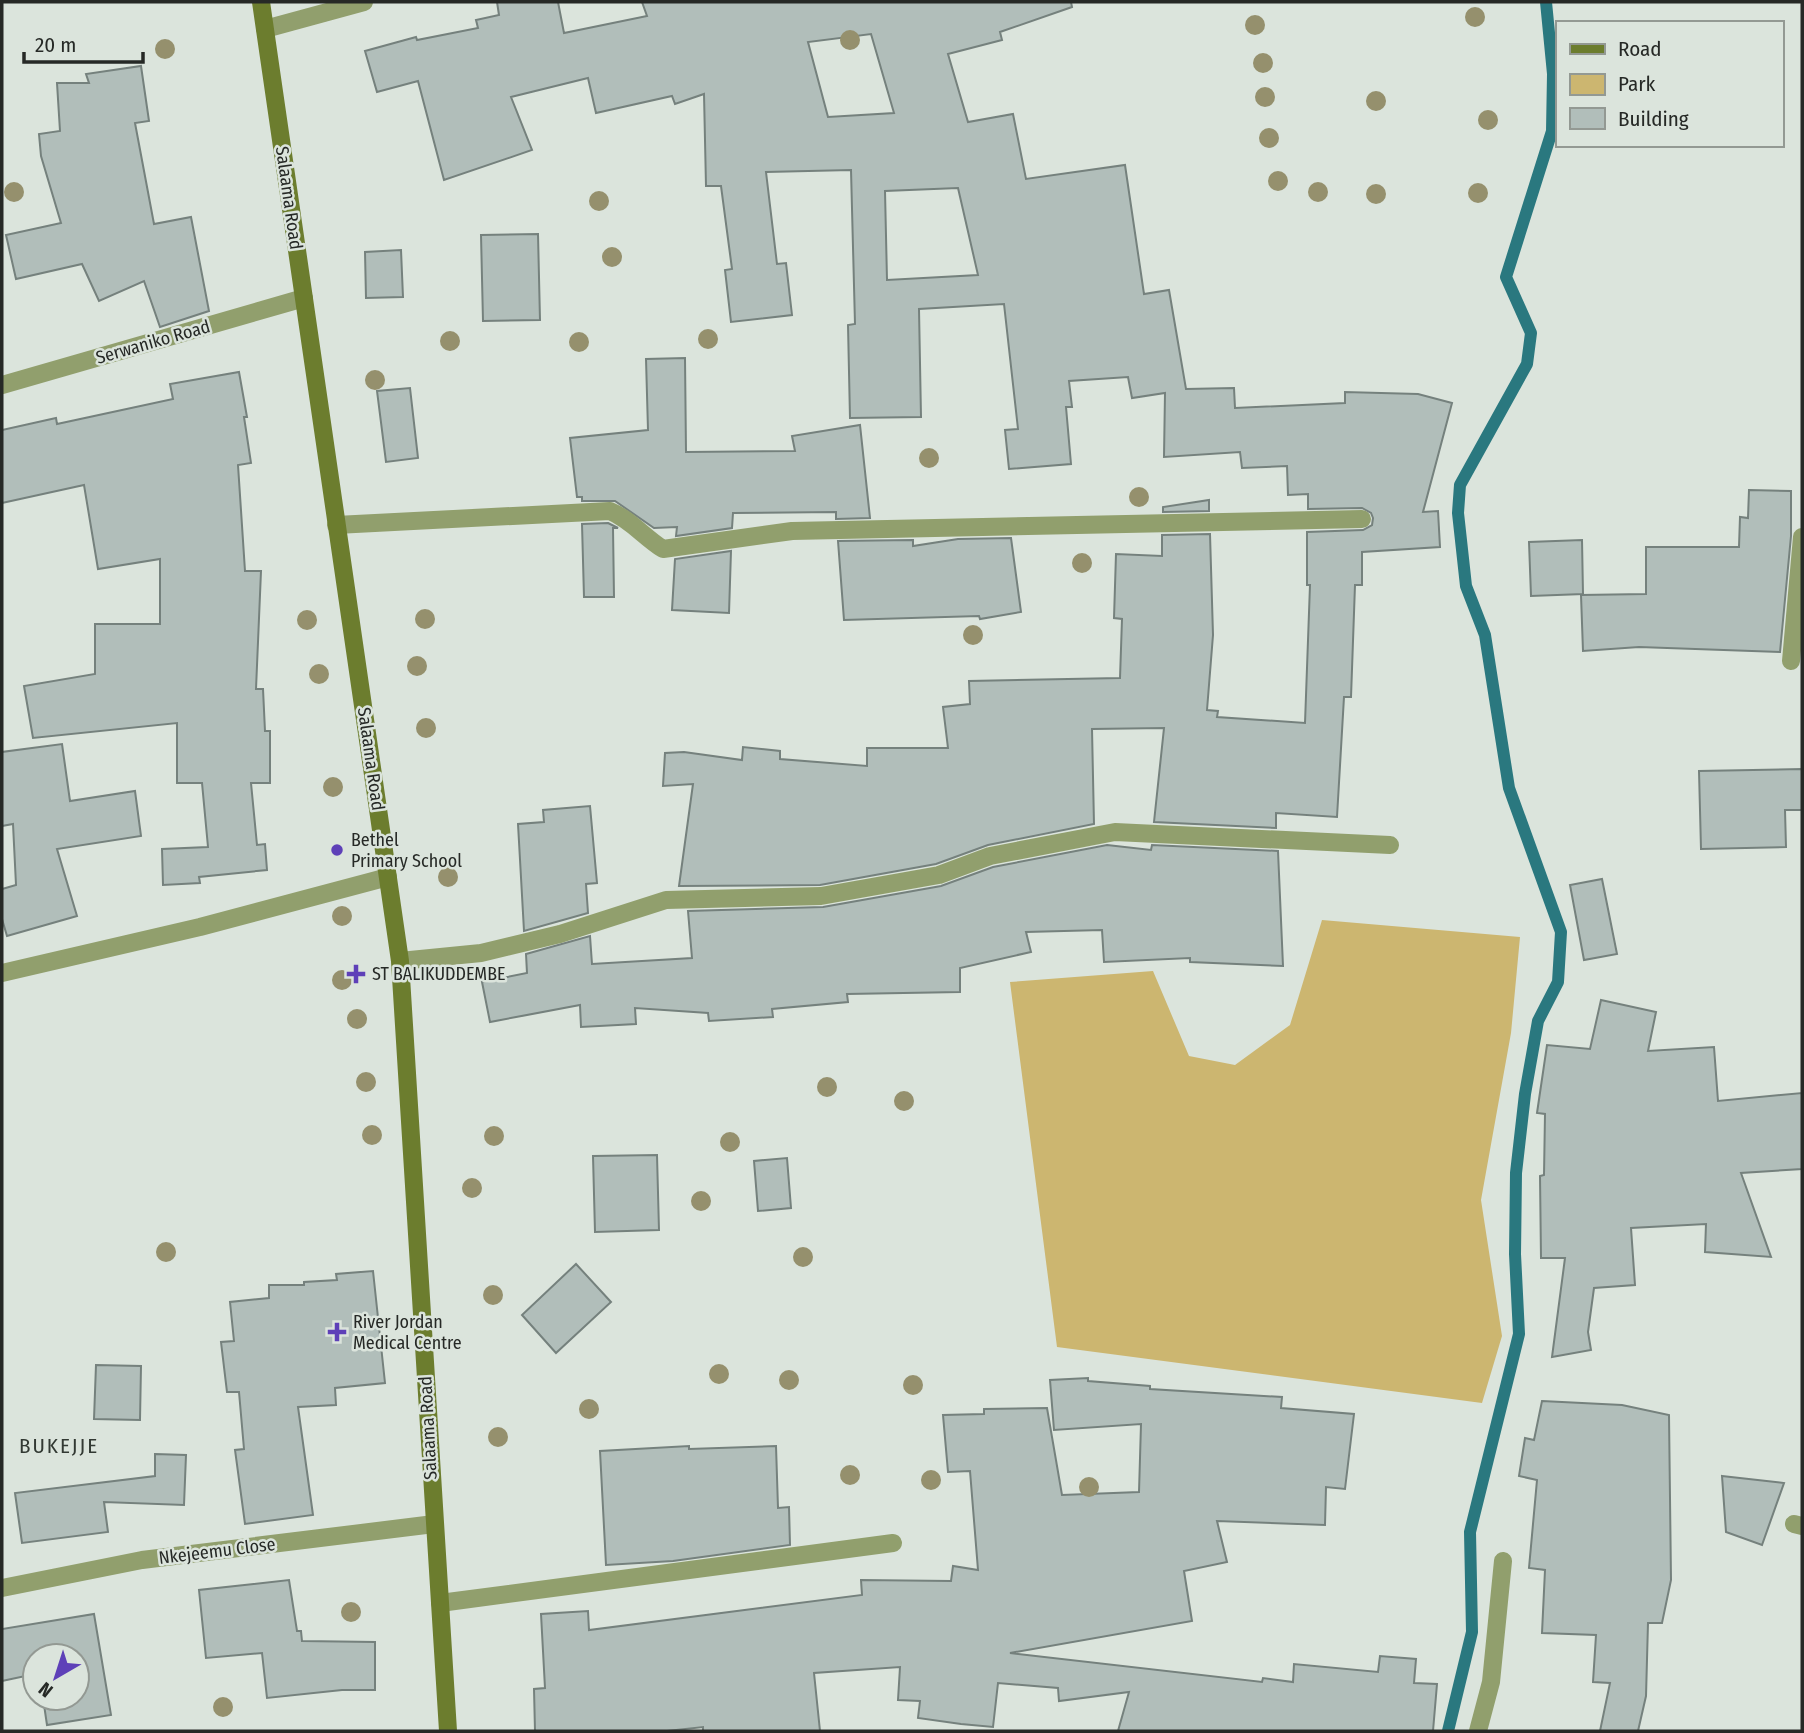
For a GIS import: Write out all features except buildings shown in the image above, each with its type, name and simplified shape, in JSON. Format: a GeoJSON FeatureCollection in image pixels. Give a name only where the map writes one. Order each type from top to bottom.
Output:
{"type":"FeatureCollection","features":[{"type":"Feature","properties":{"kind":"main road","name":"Salaama Road"},"geometry":{"type":"LineString","coordinates":[[261,2],[400,961],[448,1731]]}},
{"type":"Feature","properties":{"kind":"street"},"geometry":{"type":"LineString","coordinates":[[265,29],[364,2]]}},
{"type":"Feature","properties":{"kind":"street","name":"Serwaniko Road"},"geometry":{"type":"LineString","coordinates":[[2,385],[304,298]]}},
{"type":"Feature","properties":{"kind":"street"},"geometry":{"type":"LineString","coordinates":[[336,525],[610,511],[627,519],[643,536],[663,549],[792,531],[1362,519]]}},
{"type":"Feature","properties":{"kind":"street"},"geometry":{"type":"LineString","coordinates":[[1791,662],[1802,537]]}},
{"type":"Feature","properties":{"kind":"street"},"geometry":{"type":"LineString","coordinates":[[400,961],[481,953],[559,934],[666,900],[821,897],[939,875],[990,856],[1115,832],[1390,845]]}},
{"type":"Feature","properties":{"kind":"street"},"geometry":{"type":"LineString","coordinates":[[2,973],[200,927],[388,877]]}},
{"type":"Feature","properties":{"kind":"street","name":"Nkejeemu Close"},"geometry":{"type":"LineString","coordinates":[[2,1588],[142,1560],[434,1524]]}},
{"type":"Feature","properties":{"kind":"street"},"geometry":{"type":"LineString","coordinates":[[440,1603],[893,1543]]}},
{"type":"Feature","properties":{"kind":"street"},"geometry":{"type":"LineString","coordinates":[[1478,1731],[1491,1682],[1503,1561]]}},
{"type":"Feature","properties":{"kind":"green space"},"geometry":{"type":"Polygon","coordinates":[[[1322,920],[1520,937],[1511,1033],[1481,1200],[1502,1336],[1482,1403],[1057,1347],[1010,982],[1153,971],[1189,1056],[1235,1065],[1290,1025],[1322,920]]]}},
{"type":"Feature","properties":{"kind":"waterway"},"geometry":{"type":"LineString","coordinates":[[1448,1731],[1472,1632],[1470,1532],[1519,1334],[1515,1254],[1516,1173],[1525,1094],[1538,1021],[1558,982],[1561,932],[1509,788],[1485,635],[1466,586],[1458,513],[1460,485],[1527,364],[1531,333],[1506,277],[1552,131],[1553,74],[1546,2]]}},
{"type":"Feature","properties":{"kind":"place","name":"Bethel Primary School"},"geometry":{"type":"Point","coordinates":[337,850]}},
{"type":"Feature","properties":{"kind":"place","name":"ST BALIKUDDEMBE"},"geometry":{"type":"Point","coordinates":[356,974]}},
{"type":"Feature","properties":{"kind":"place","name":"River Jordan Medical Centre"},"geometry":{"type":"Point","coordinates":[337,1332]}},
{"type":"Feature","properties":{"kind":"district","name":"BUKEJJE"},"geometry":{"type":"Point","coordinates":[59,1446]}}]}
